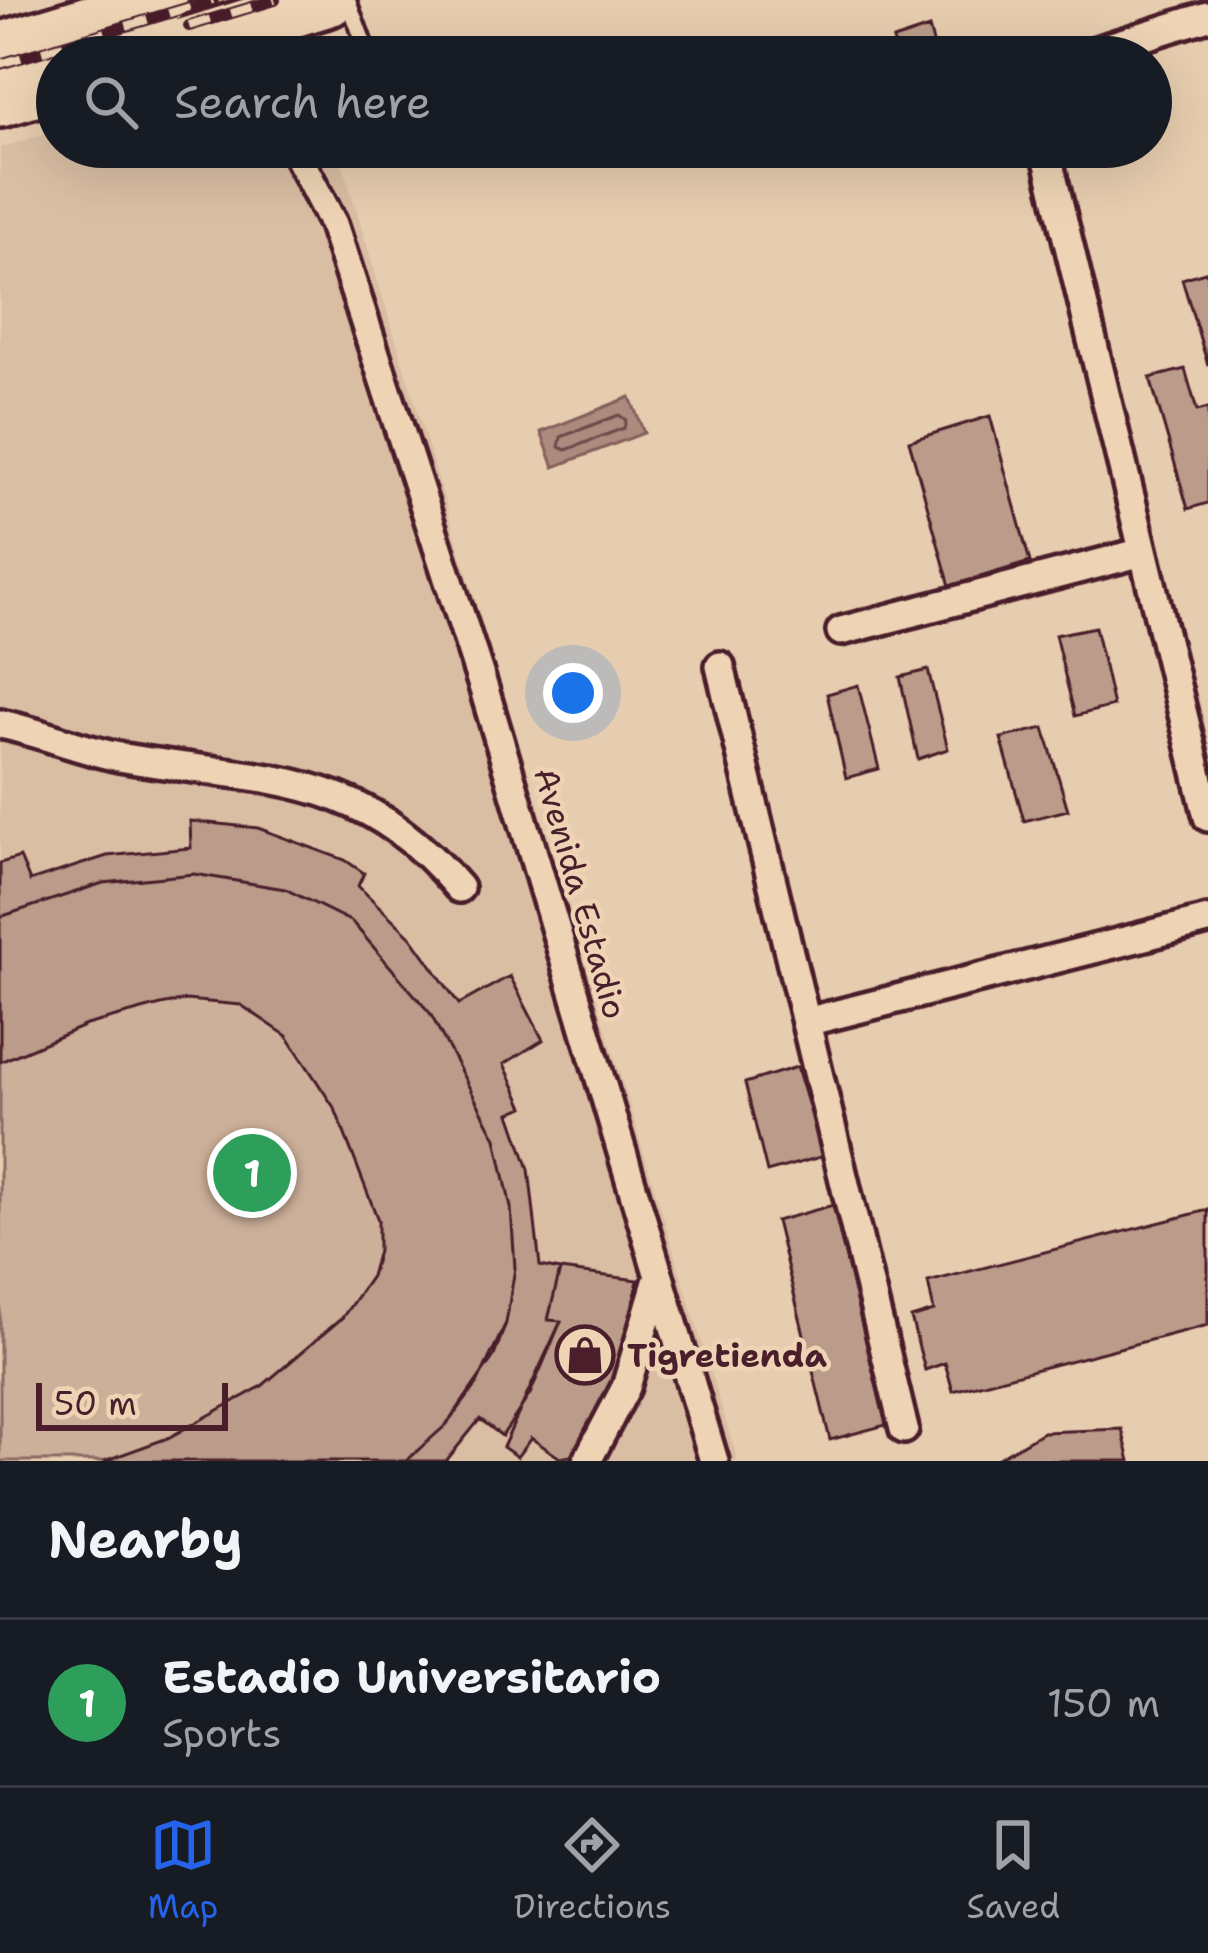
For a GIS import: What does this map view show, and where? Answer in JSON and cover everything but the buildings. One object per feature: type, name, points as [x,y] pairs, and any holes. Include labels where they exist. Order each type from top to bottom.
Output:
[{"type":"highway","points":[[44,36],[161,0]]},
{"type":"highway","points":[[277,36],[328,0]]},
{"type":"highway","points":[[50,36],[57,32]]},
{"type":"highway","points":[[0,50],[36,39]]},
{"type":"highway","points":[[0,66],[36,45]]},
{"type":"highway","points":[[0,101],[36,90]]},
{"type":"street","points":[[1144,36],[1208,16]]},
{"type":"street","name":"Avenida Estadio","points":[[304,168],[333,224],[464,626],[715,1461]]},
{"type":"street","points":[[1051,168],[1208,817]]},
{"type":"street","points":[[841,631],[1144,552]]},
{"type":"street","points":[[720,667],[904,1430]]},
{"type":"street","points":[[0,724],[98,754],[280,777],[333,796],[414,839],[459,888]]},
{"type":"street","points":[[806,1022],[1208,920]]},
{"type":"street","points":[[587,1461],[626,1387],[658,1278]]},
{"type":"lane","points":[[348,0],[361,36]]},
{"type":"shaded area","points":[[36,137],[36,168],[343,168],[738,1461],[0,1461],[0,148]]},
{"type":"shaded area","points":[[317,900],[506,1323],[487,1363],[406,1461],[0,1461],[0,917]]},
{"type":"water","points":[[630,397],[644,433],[554,467],[541,432]]},
{"type":"railway","points":[[93,36],[213,0]]},
{"type":"railway","points":[[189,26],[275,0]]},
{"type":"railway","points":[[0,64],[36,53]]},
{"type":"place","name":"Estadio Universitario","points":[[252,1173]]},
{"type":"place","name":"Tigretienda","points":[[585,1355]]}]
